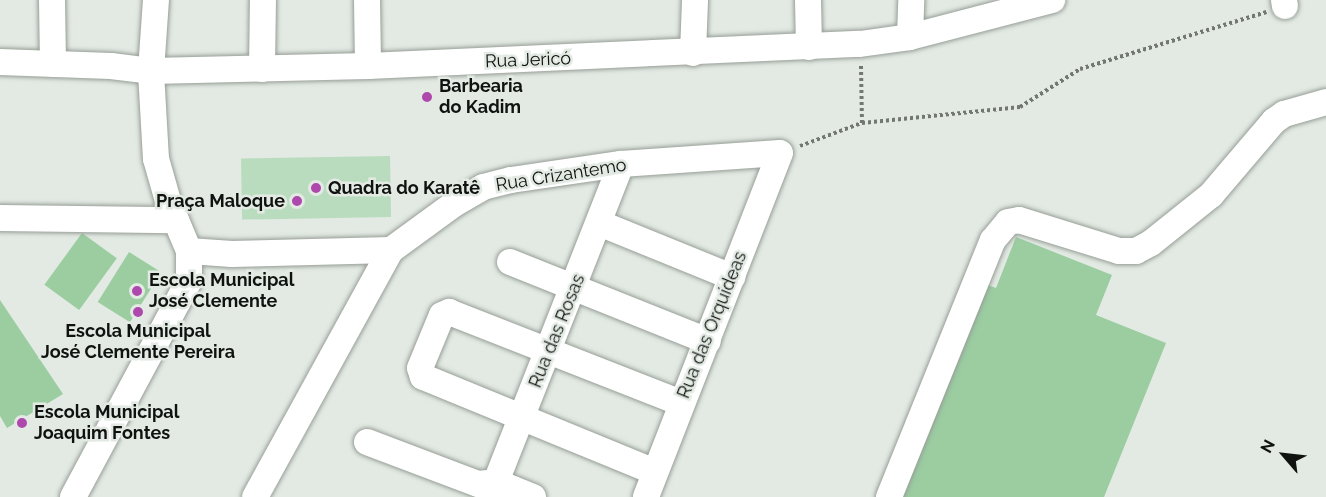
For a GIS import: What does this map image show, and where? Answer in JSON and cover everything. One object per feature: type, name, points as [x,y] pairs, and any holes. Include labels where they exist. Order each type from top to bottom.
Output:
[{"type":"street","points":[[52,0],[53,64]]},
{"type":"street","points":[[74,497],[185,292],[190,273],[189,251],[156,159],[151,71],[156,0]]},
{"type":"street","points":[[262,69],[263,0]]},
{"type":"street","points":[[367,0],[368,66]]},
{"type":"street","points":[[693,52],[695,0]]},
{"type":"street","points":[[808,0],[809,47]]},
{"type":"street","points":[[910,37],[911,0]]},
{"type":"street","name":"Rua Jericó","points":[[0,62],[111,66],[151,71],[262,69],[860,44],[910,37],[1052,0]]},
{"type":"street","points":[[889,497],[993,240],[1008,222],[1019,220],[1119,251],[1136,251],[1151,243],[1217,189],[1275,121],[1284,114],[1326,102]]},
{"type":"street","name":"Rua Crizantemo","points":[[255,497],[391,249],[454,204],[483,187],[511,180],[621,164],[780,153]]},
{"type":"street","name":"Rua das Orquídeas","points":[[646,497],[780,153]]},
{"type":"street","name":"Rua das Rosas","points":[[493,490],[549,353],[621,164]]},
{"type":"street","points":[[0,218],[176,220]]},
{"type":"street","points":[[599,223],[732,277]]},
{"type":"street","points":[[189,251],[232,254],[391,249]]},
{"type":"street","points":[[510,262],[708,341]]},
{"type":"street","points":[[655,472],[420,375],[420,368],[442,315],[449,312],[681,403]]},
{"type":"street","points":[[367,442],[493,490],[533,497]]},
{"type":"path","points":[[780,153],[862,123],[1020,107],[1080,69],[1285,3]]},
{"type":"path","points":[[860,44],[862,123]]},
{"type":"green space","name":"Quadra do Karatê","points":[[390,156],[391,217],[242,220],[241,159]]},
{"type":"building","points":[[82,233],[117,258],[79,310],[44,285]]},
{"type":"building","points":[[1016,237],[1112,275],[1096,315],[1166,343],[1104,497],[903,497],[988,285],[996,288]]},
{"type":"building","points":[[129,252],[161,272],[130,322],[98,302]]},
{"type":"building","points":[[0,300],[63,394],[7,428],[0,416]]},
{"type":"place","name":"Barbearia do Kadim","points":[[427,97]]},
{"type":"place","name":"Quadra do Karatê","points":[[316,188]]},
{"type":"place","name":"Praça Maloque","points":[[297,201]]},
{"type":"place","name":"Escola Municipal José Clemente","points":[[137,291]]},
{"type":"place","name":"Escola Municipal José Clemente Pereira","points":[[138,312]]},
{"type":"place","name":"Escola Municipal Joaquim Fontes","points":[[22,423]]}]
